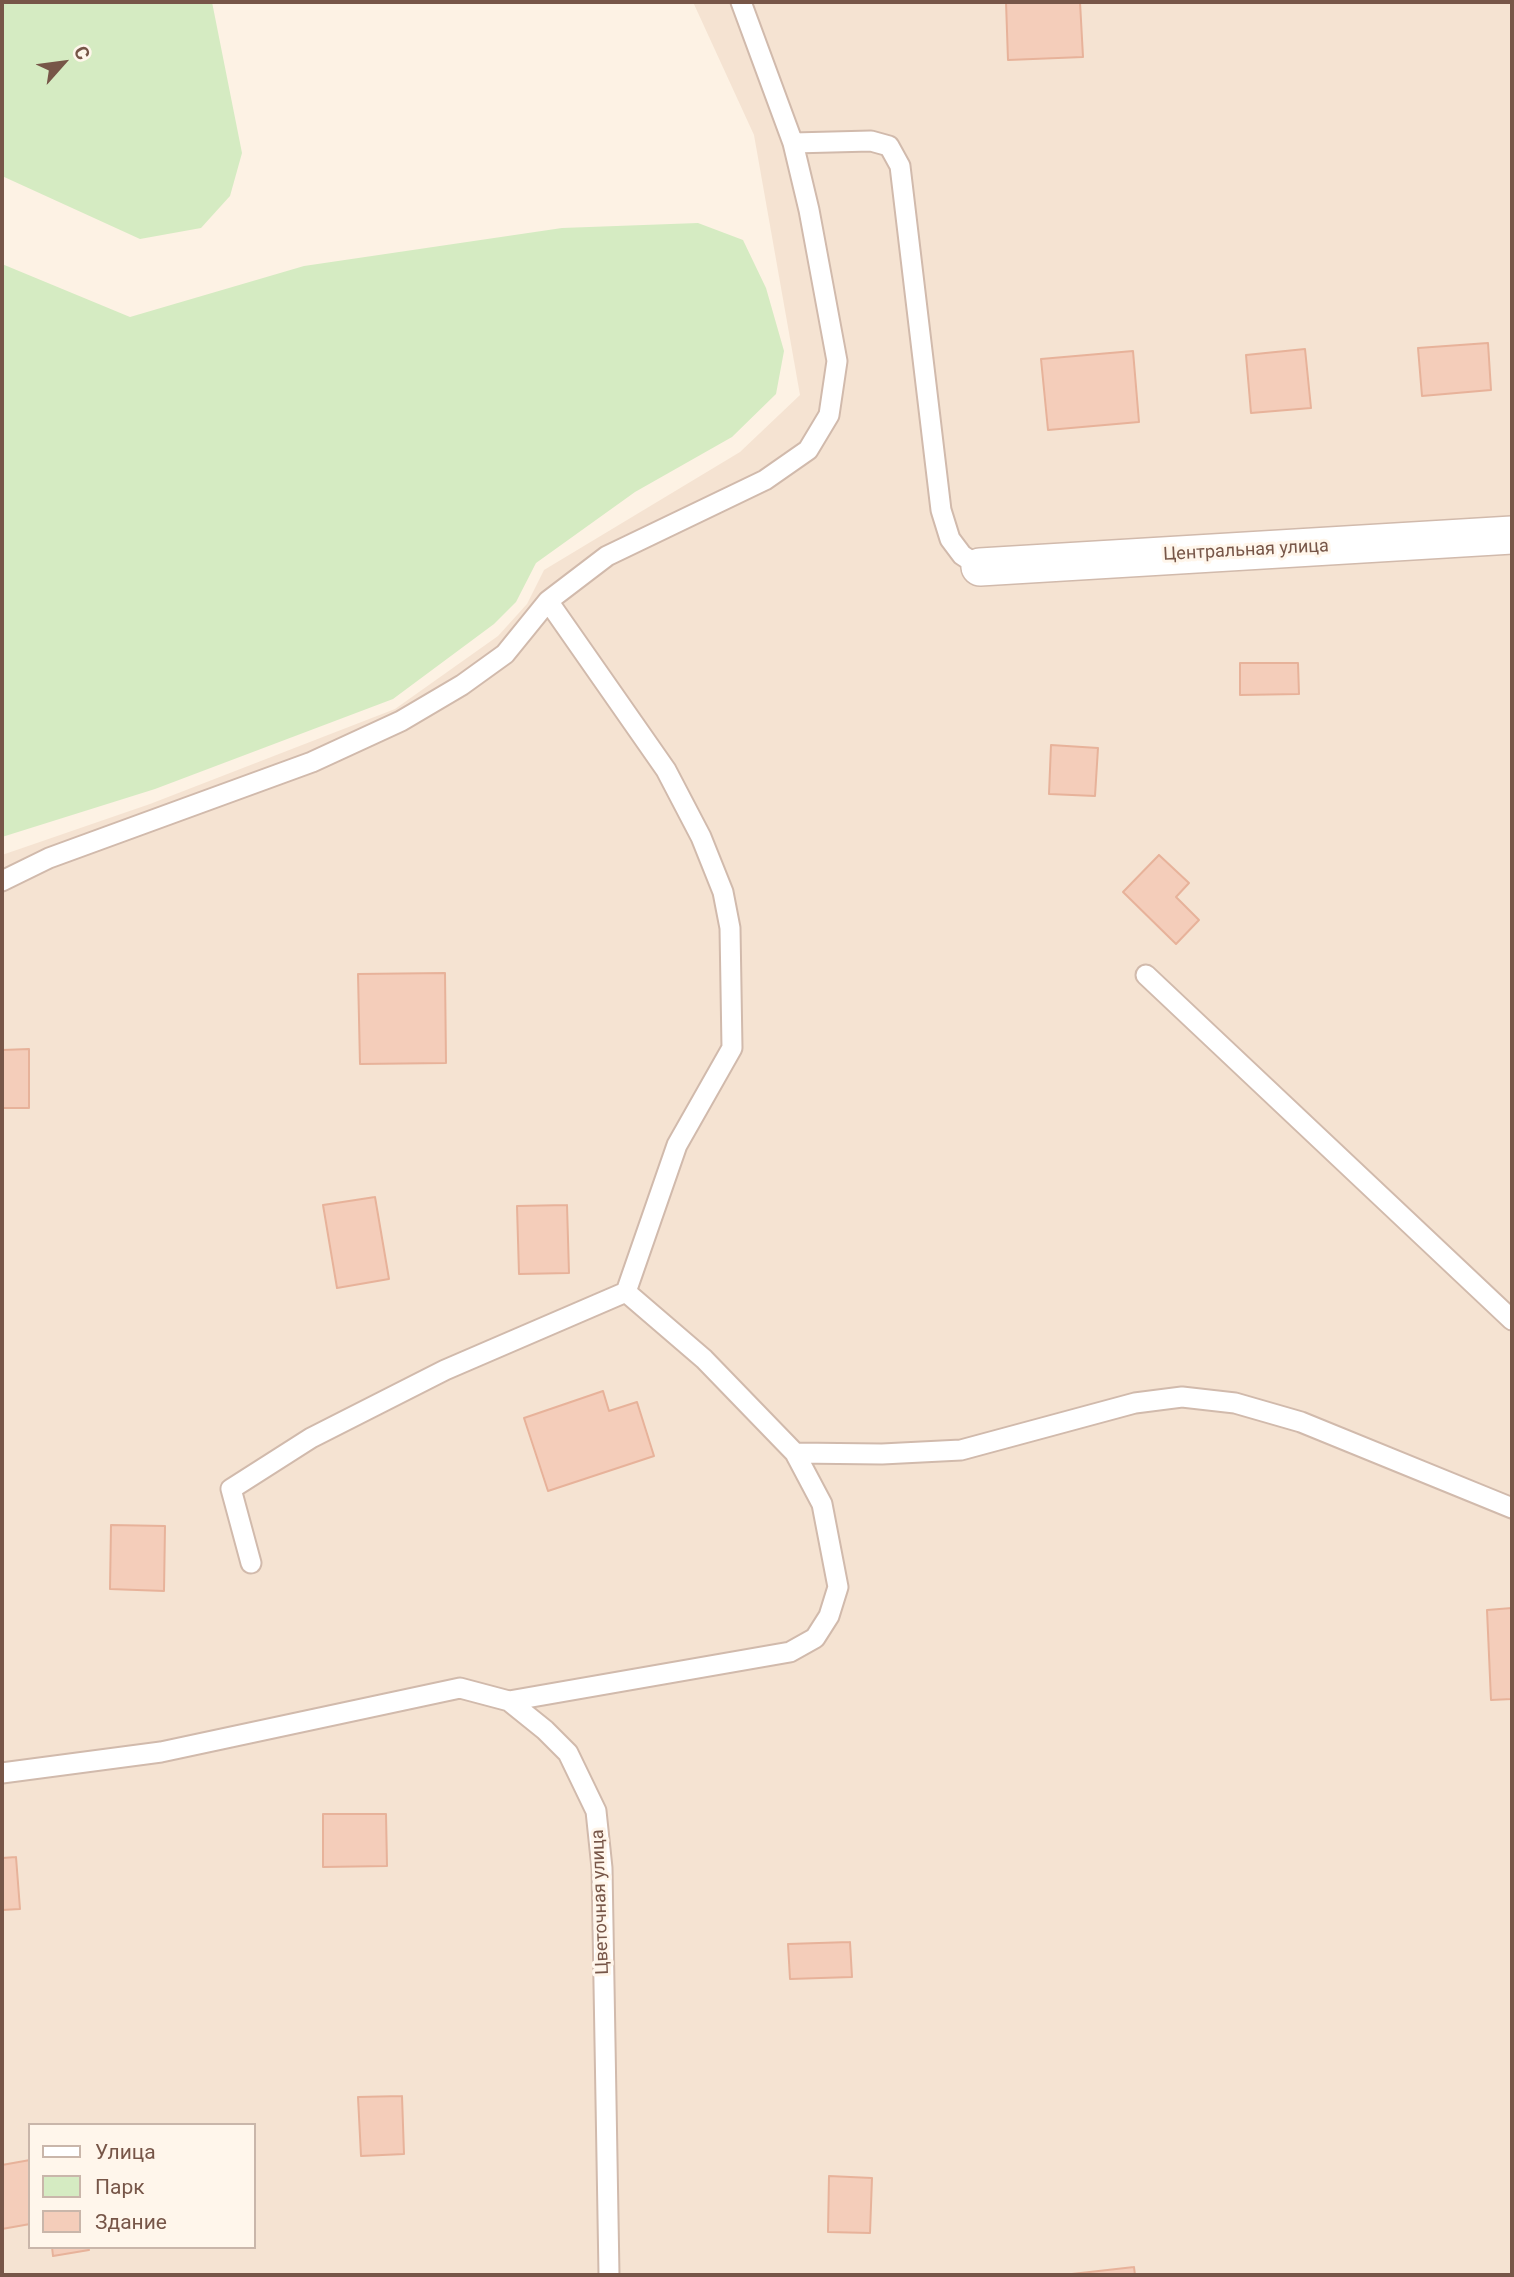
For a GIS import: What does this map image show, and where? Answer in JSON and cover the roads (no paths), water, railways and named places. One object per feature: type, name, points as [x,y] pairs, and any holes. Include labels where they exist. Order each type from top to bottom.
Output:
[{"type":"street","name":"Центральная улица","points":[[980,568],[1512,535]]},
{"type":"lane","points":[[2,881],[49,858],[312,762],[401,721],[462,685],[505,654],[548,601],[607,556],[765,480],[808,450],[829,415],[837,361],[810,210],[793,143],[741,2]]},
{"type":"lane","points":[[793,143],[871,141],[889,146],[900,166],[941,510],[950,539],[962,555],[980,568]]},
{"type":"lane","points":[[251,1563],[231,1489],[311,1438],[445,1370],[626,1292],[677,1145],[732,1048],[730,928],[723,892],[701,837],[666,770],[548,601]]},
{"type":"lane","points":[[1146,975],[1512,1320]]},
{"type":"lane","points":[[509,1702],[790,1652],[815,1637],[828,1616],[838,1587],[822,1504],[795,1453],[704,1359],[626,1292]]},
{"type":"lane","points":[[795,1453],[882,1454],[961,1450],[1135,1403],[1182,1396],[1235,1403],[1301,1422],[1512,1508]]},
{"type":"lane","name":"Цветочная улица","points":[[2,1773],[162,1752],[460,1688],[509,1702],[545,1730],[568,1754],[596,1811],[602,1868],[609,2275]]}]
